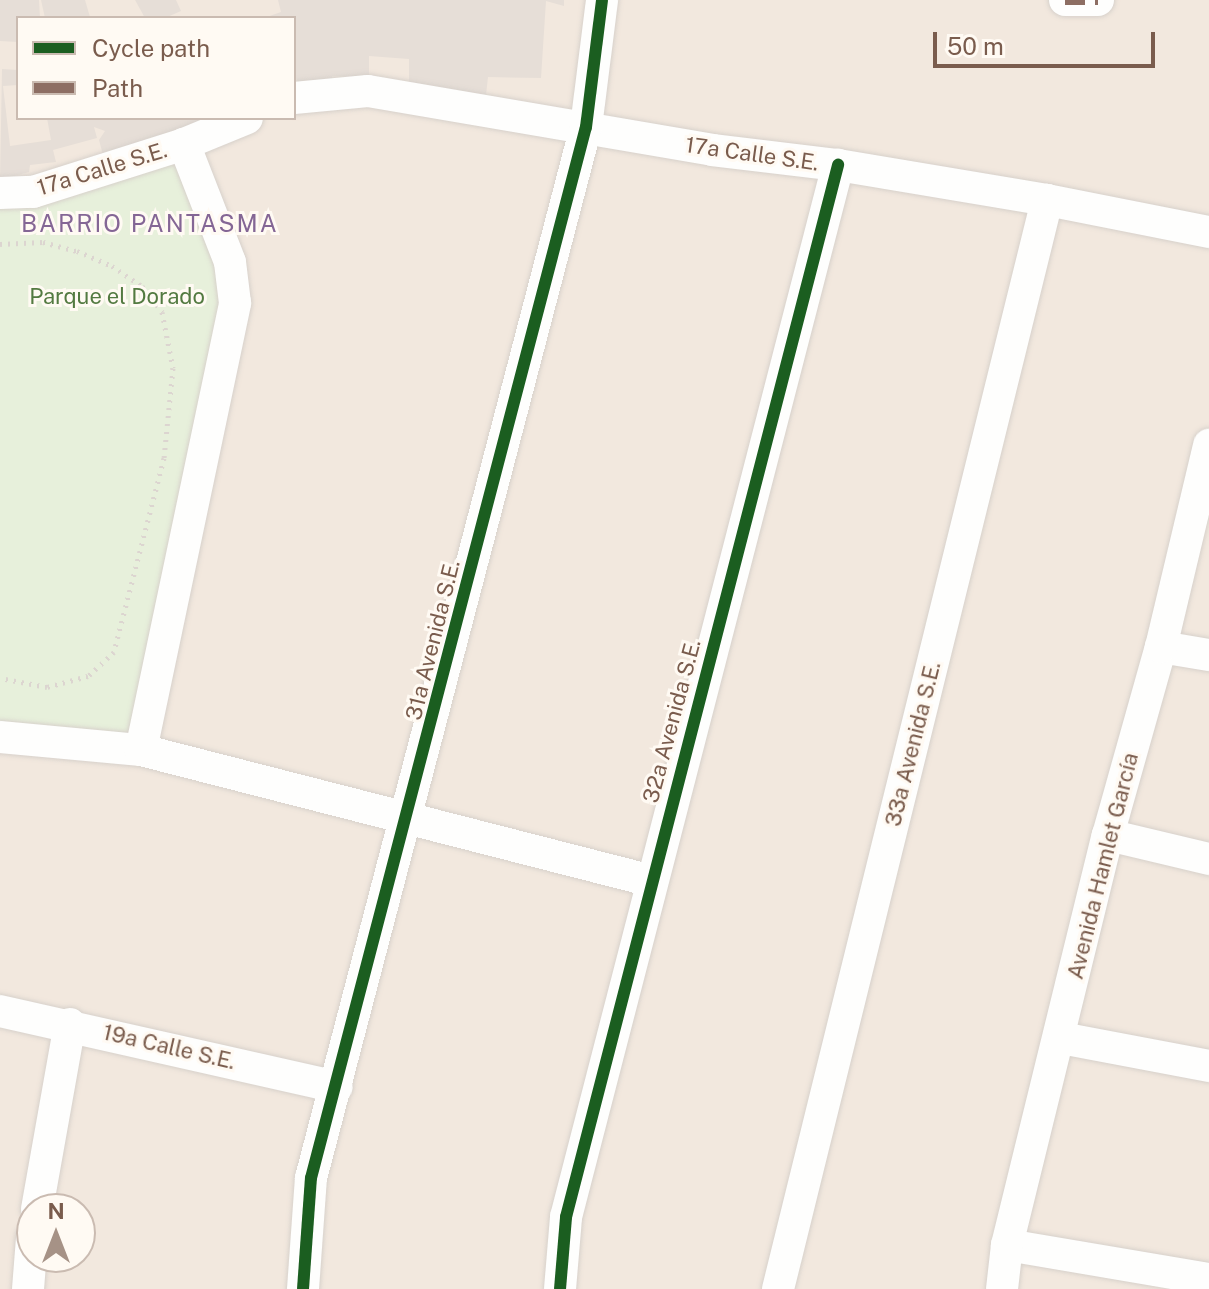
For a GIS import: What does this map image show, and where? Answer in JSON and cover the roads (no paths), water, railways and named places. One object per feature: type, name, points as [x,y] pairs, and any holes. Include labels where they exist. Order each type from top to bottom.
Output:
[{"type":"street","name":"31a Avenida S.E.","points":[[303,1289],[311,1178],[408,819],[586,127],[602,0]]},
{"type":"street","name":"17a Calle S.E.","points":[[296,98],[368,91],[712,150],[838,165],[1047,200],[1209,232]]},
{"type":"street","name":"17a Calle S.E.","points":[[0,193],[33,192],[184,144],[242,120]]},
{"type":"street","points":[[141,750],[235,303],[230,262],[184,144]]},
{"type":"street","name":"32a Avenida S.E.","points":[[560,1289],[566,1217],[838,165]]},
{"type":"street","name":"33a Avenida S.E.","points":[[778,1289],[1047,200]]},
{"type":"street","name":"Avenida Hamlet García","points":[[1002,1289],[1007,1245],[1061,1038],[1108,835],[1161,647],[1208,450]]},
{"type":"street","points":[[1161,647],[1209,655]]},
{"type":"street","points":[[0,737],[141,750],[652,881]]},
{"type":"street","points":[[1108,835],[1209,859]]},
{"type":"street","name":"19a Calle S.E.","points":[[0,1011],[70,1024],[337,1087]]},
{"type":"street","points":[[40,1193],[70,1024]]},
{"type":"street","points":[[1061,1038],[1209,1066]]},
{"type":"street","points":[[1007,1245],[1209,1279]]},
{"type":"district","name":"BARRIO PANTASMA","points":[[150,224]]},
{"type":"park label","name":"Parque el Dorado","points":[[117,297]]}]
